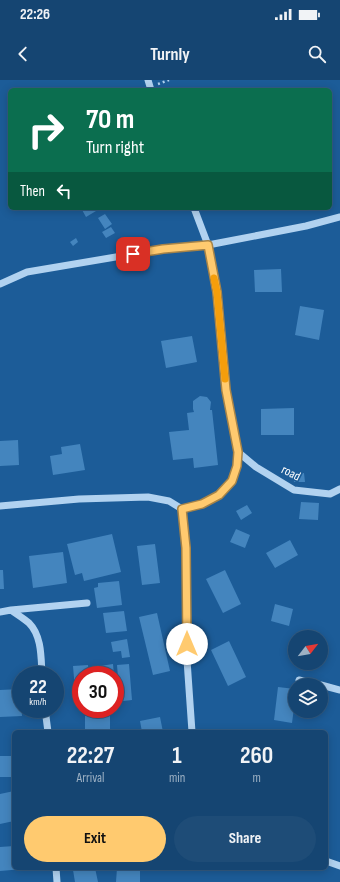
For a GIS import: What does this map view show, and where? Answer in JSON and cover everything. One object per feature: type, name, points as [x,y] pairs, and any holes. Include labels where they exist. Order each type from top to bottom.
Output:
[{"type":"street","points":[[0,506],[79,499],[148,497],[170,501],[182,509],[202,504],[219,495],[232,481],[237,466],[238,452],[226,390],[217,292],[208,245],[195,210]]},
{"type":"street","points":[[0,284],[27,272],[163,249],[208,245],[306,226],[340,217]]},
{"type":"street","name":"road","points":[[238,452],[256,467],[294,490],[330,494],[340,489]]},
{"type":"street","points":[[182,509],[186,548],[187,660],[192,730]]},
{"type":"street","points":[[0,612],[87,603]]},
{"type":"street","points":[[11,610],[28,623],[37,636],[40,648],[41,666]]},
{"type":"street","points":[[328,687],[340,690]]},
{"type":"street","points":[[47,718],[48,730]]},
{"type":"street","points":[[328,862],[340,866]]},
{"type":"street","points":[[56,870],[57,882]]},
{"type":"building","points":[[82,210],[98,210],[86,217]]},
{"type":"building","points":[[105,214],[112,224],[105,229],[98,218]]},
{"type":"building","points":[[111,227],[115,233],[106,238],[102,232]]},
{"type":"building","points":[[76,238],[78,242],[73,246],[70,242]]},
{"type":"building","points":[[281,269],[282,292],[255,292],[254,270]]},
{"type":"building","points":[[300,306],[324,310],[319,340],[295,335]]},
{"type":"building","points":[[192,336],[197,362],[166,368],[161,341]]},
{"type":"building","points":[[200,396],[207,397],[211,402],[210,410],[212,410],[218,465],[194,468],[193,458],[173,460],[169,432],[189,430],[187,413],[194,412],[193,401]]},
{"type":"building","points":[[294,408],[294,435],[261,435],[261,409]]},
{"type":"building","points":[[18,440],[19,465],[0,466],[0,441]]},
{"type":"building","points":[[80,444],[85,470],[53,475],[50,456],[62,454],[61,447]]},
{"type":"building","points":[[304,473],[305,482],[294,482],[293,474]]},
{"type":"building","points":[[301,502],[319,503],[318,520],[299,519]]},
{"type":"building","points":[[247,505],[252,513],[241,520],[236,511]]},
{"type":"building","points":[[236,529],[250,535],[245,548],[230,542]]},
{"type":"building","points":[[112,534],[121,572],[84,581],[82,573],[75,575],[67,544]]},
{"type":"building","points":[[290,540],[298,555],[275,568],[266,553]]},
{"type":"building","points":[[155,544],[160,583],[142,585],[137,546]]},
{"type":"building","points":[[63,552],[67,583],[33,588],[29,556]]},
{"type":"building","points":[[0,570],[3,570],[4,589],[0,589]]},
{"type":"building","points":[[225,570],[241,604],[223,613],[206,579]]},
{"type":"building","points":[[119,581],[122,605],[97,608],[94,588],[98,587],[98,583]]},
{"type":"building","points":[[275,604],[293,609],[289,626],[271,621]]},
{"type":"building","points":[[124,611],[127,631],[106,633],[103,613]]},
{"type":"building","points":[[157,613],[170,671],[153,675],[139,617]]},
{"type":"building","points":[[127,639],[130,657],[122,658],[121,651],[113,652],[111,642]]},
{"type":"building","points":[[229,641],[246,677],[228,686],[211,650]]},
{"type":"building","points":[[113,664],[113,666],[100,666]]},
{"type":"building","points":[[129,664],[132,700],[124,701],[124,666],[117,665]]},
{"type":"building","points":[[278,687],[288,688],[288,718],[293,718],[292,723],[274,720]]},
{"type":"building","points":[[12,689],[12,716],[0,717],[0,690]]},
{"type":"building","points":[[160,717],[163,730],[142,730],[140,721]]},
{"type":"building","points":[[85,718],[110,718],[110,730],[85,730]]},
{"type":"building","points":[[0,756],[12,756],[12,777],[0,777]]},
{"type":"building","points":[[12,791],[12,821],[0,824],[0,794]]},
{"type":"building","points":[[12,846],[12,870],[0,871],[0,847]]},
{"type":"building","points":[[73,870],[95,870],[98,882],[75,882]]},
{"type":"building","points":[[117,870],[140,870],[140,882],[116,882]]},
{"type":"slow traffic","points":[[214,278],[217,292],[225,379]]},
{"type":"route","points":[[133,254],[163,249],[208,245],[217,292],[226,390],[238,452],[237,466],[232,481],[219,495],[202,504],[182,509],[186,548],[188,599],[187,644]]}]
